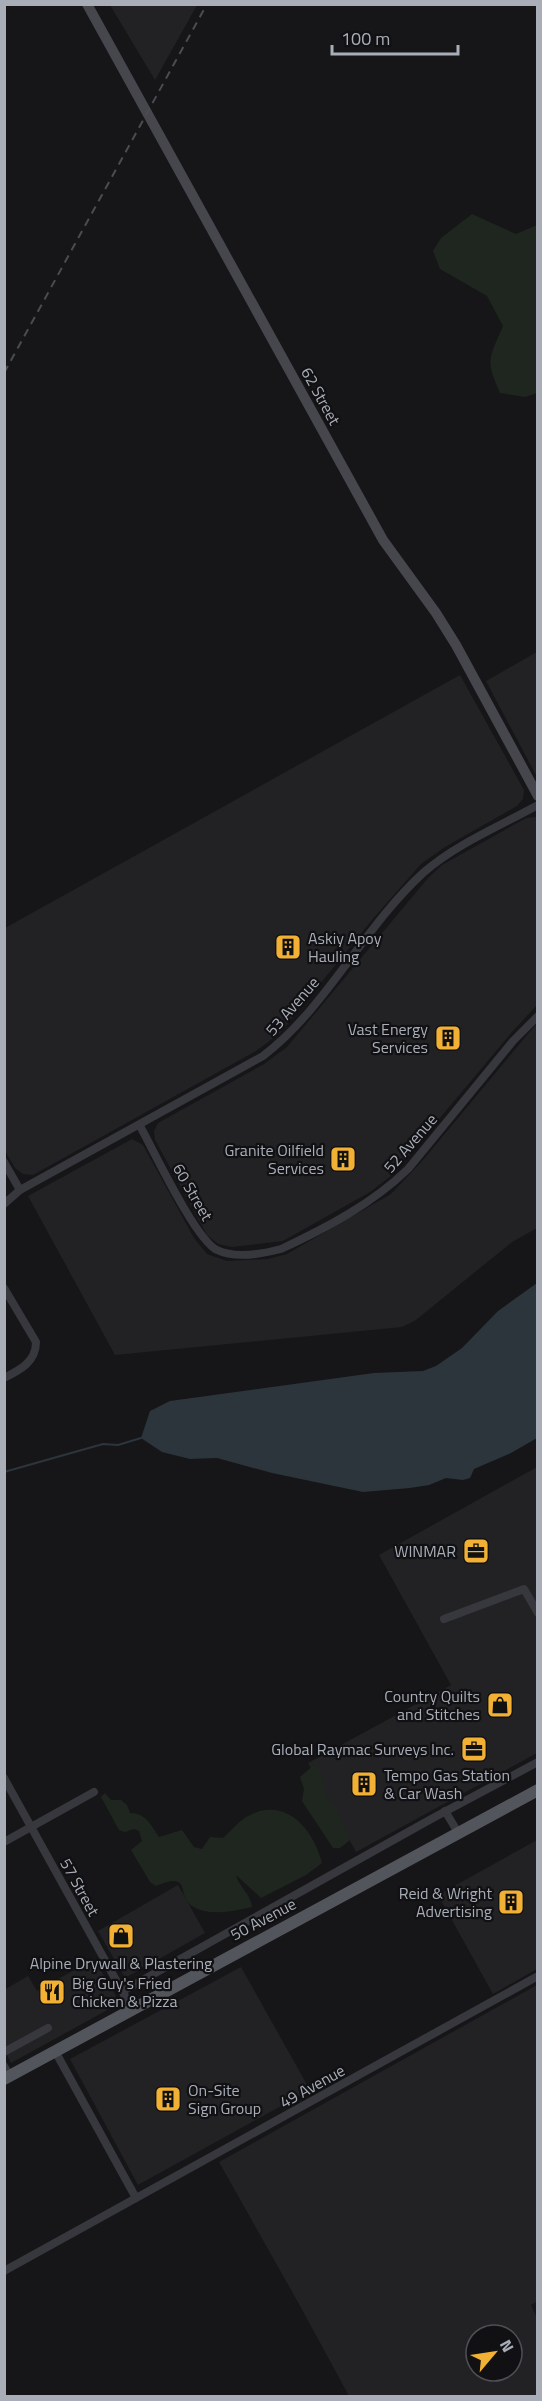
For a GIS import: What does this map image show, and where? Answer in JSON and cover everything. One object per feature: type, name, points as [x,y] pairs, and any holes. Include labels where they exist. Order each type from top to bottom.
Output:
[{"type":"main road","name":"62 Street","points":[[87,4],[383,540],[436,613],[456,645],[537,796]]},
{"type":"main road","name":"50 Avenue","points":[[6,2074],[55,2051],[537,1790]]},
{"type":"street","name":"53 Avenue","points":[[4,1204],[20,1191],[254,1061],[281,1042],[423,873],[444,857],[537,804]]},
{"type":"street","name":"52 Avenue","points":[[237,1254],[281,1250],[374,1198],[408,1169],[513,1041],[537,1016]]},
{"type":"street","name":"60 Street","points":[[140,1126],[207,1243],[218,1251],[237,1254]]},
{"type":"street","points":[[4,1162],[20,1191]]},
{"type":"street","points":[[4,1288],[36,1342],[36,1352],[31,1360],[4,1378]]},
{"type":"street","points":[[444,1619],[524,1589],[537,1613]]},
{"type":"street","points":[[123,1991],[537,1762]]},
{"type":"street","name":"57 Street","points":[[4,1778],[132,2008]]},
{"type":"street","points":[[4,1842],[94,1792]]},
{"type":"street","points":[[445,1811],[459,1834]]},
{"type":"street","name":"49 Avenue","points":[[4,2271],[537,1976]]},
{"type":"street","points":[[4,2052],[48,2028]]},
{"type":"street","points":[[55,2051],[136,2198]]},
{"type":"shaded area","points":[[110,5],[197,5],[155,80]]},
{"type":"shaded area","points":[[472,214],[516,234],[537,225],[537,393],[525,397],[500,393],[495,382],[491,359],[503,326],[487,296],[440,269],[433,251],[441,238]]},
{"type":"shaded area","points":[[537,652],[537,777],[486,681]]},
{"type":"shaded area","points":[[460,675],[524,790],[523,799],[517,806],[445,847],[421,864],[280,1033],[256,1051],[33,1175],[23,1174],[15,1168],[4,1149],[5,928]]},
{"type":"shaded area","points":[[536,817],[537,1005],[392,1175],[370,1192],[283,1241],[232,1247],[218,1244],[207,1235],[155,1140],[154,1131],[158,1123],[264,1064],[287,1047],[428,878],[442,865],[526,818]]},
{"type":"shaded area","points":[[537,1023],[537,1228],[512,1242],[416,1320],[402,1327],[115,1355],[28,1196],[132,1139],[143,1145],[194,1238],[207,1254],[227,1261],[268,1259],[287,1254],[391,1194],[423,1160]]},
{"type":"shaded area","points":[[537,1283],[537,1438],[511,1453],[474,1469],[470,1478],[463,1480],[446,1478],[429,1485],[363,1492],[272,1473],[217,1458],[190,1459],[162,1452],[141,1438],[150,1411],[170,1401],[374,1373],[423,1371],[436,1366],[462,1348],[498,1311]]},
{"type":"shaded area","points":[[537,1467],[537,1753],[356,1852],[308,1763],[451,1685],[379,1555]]},
{"type":"shaded area","points":[[314,1765],[321,1772],[326,1795],[337,1810],[350,1840],[340,1848],[333,1848],[302,1801],[304,1789],[300,1777]]},
{"type":"shaded area","points":[[105,1793],[111,1800],[121,1800],[127,1805],[130,1813],[144,1817],[159,1837],[182,1830],[194,1847],[202,1849],[210,1837],[223,1838],[248,1816],[261,1811],[274,1810],[285,1813],[304,1827],[318,1850],[322,1863],[306,1875],[261,1898],[236,1875],[252,1907],[222,1912],[199,1909],[187,1902],[179,1883],[175,1881],[156,1886],[150,1882],[131,1850],[142,1841],[139,1831],[119,1830],[101,1797]]},
{"type":"shaded area","points":[[537,1840],[537,1969],[493,1994],[438,1895]]},
{"type":"shaded area","points":[[178,1885],[205,1933],[125,1978],[98,1931]]},
{"type":"shaded area","points":[[94,1959],[120,2003],[11,2063],[5,2051],[4,1990],[28,1976],[37,1991]]},
{"type":"shaded area","points":[[241,1967],[310,2090],[138,2185],[70,2059]]},
{"type":"shaded area","points":[[537,1985],[538,2301],[531,2305],[537,2318],[537,2396],[349,2396],[219,2162]]},
{"type":"waterway","points":[[4,1472],[103,1444],[118,1445],[141,1438]]},
{"type":"railway","points":[[4,373],[207,4]]},
{"type":"place","name":"Askiy Apoy Hauling","points":[[288,947]]},
{"type":"place","name":"Vast Energy Services","points":[[448,1038]]},
{"type":"place","name":"Granite Oilfield Services","points":[[343,1159]]},
{"type":"place","name":"WINMAR","points":[[476,1551]]},
{"type":"place","name":"Country Quilts and Stitches","points":[[500,1705]]},
{"type":"place","name":"Global Raymac Surveys Inc.","points":[[474,1749]]},
{"type":"place","name":"Tempo Gas Station & Car Wash","points":[[364,1784]]},
{"type":"place","name":"Reid & Wright Advertising","points":[[511,1902]]},
{"type":"place","name":"Alpine Drywall & Plastering","points":[[121,1936]]},
{"type":"place","name":"Big Guy's Fried Chicken & Pizza","points":[[52,1992]]},
{"type":"place","name":"On-Site Sign Group","points":[[168,2099]]}]
